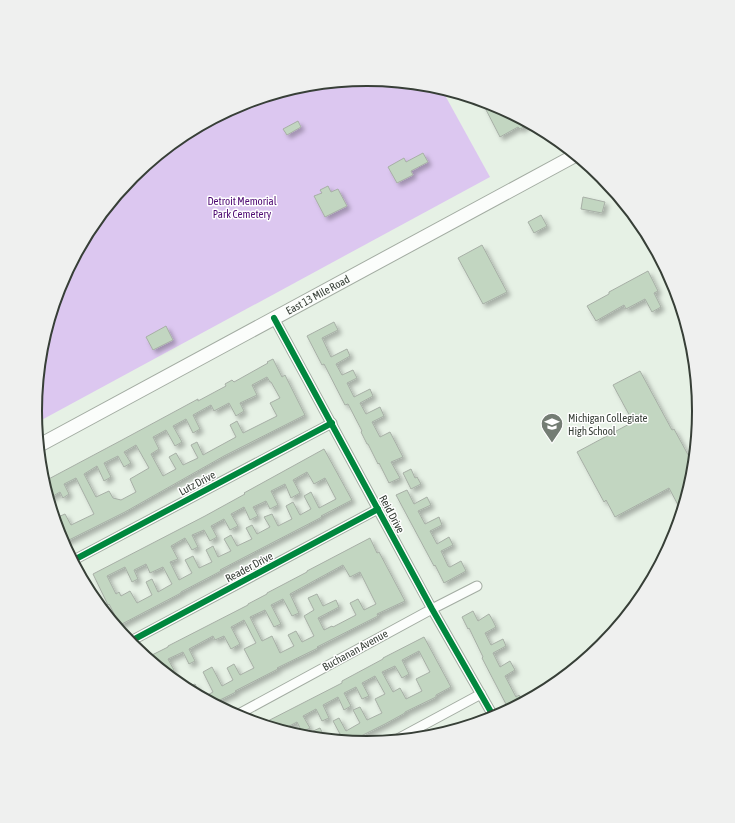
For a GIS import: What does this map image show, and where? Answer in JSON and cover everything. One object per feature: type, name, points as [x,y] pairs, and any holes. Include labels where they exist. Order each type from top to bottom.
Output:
[{"type":"main road","name":"East 13 Mile Road","points":[[44,443],[571,158]]},
{"type":"street","name":"Reid Drive","points":[[274,318],[432,609],[491,712]]},
{"type":"street","name":"Lutz Drive","points":[[78,558],[332,423]]},
{"type":"street","name":"Reader Drive","points":[[134,639],[378,509]]},
{"type":"street","name":"Buchanan Avenue","points":[[243,712],[477,586]]},
{"type":"street","points":[[406,734],[481,694]]},
{"type":"green space","name":"Detroit Memorial Park Cemetery","points":[[368,86],[431,92],[445,95],[490,177],[42,420],[45,369],[53,327],[67,287],[86,249],[109,213],[137,181],[169,153],[205,130],[263,103],[304,92]]},
{"type":"building","points":[[485,108],[524,127],[520,129],[518,127],[500,137]]},
{"type":"building","points":[[298,121],[301,127],[287,135],[283,129]]},
{"type":"building","points":[[423,153],[428,162],[411,171],[413,175],[397,183],[388,167],[404,158],[406,162]]},
{"type":"building","points":[[328,186],[331,192],[338,189],[347,206],[325,217],[314,196],[322,193],[320,190]]},
{"type":"building","points":[[583,197],[605,202],[602,213],[581,209]]},
{"type":"building","points":[[541,215],[547,226],[534,233],[528,222]]},
{"type":"building","points":[[482,245],[507,292],[483,304],[458,258]]},
{"type":"building","points":[[648,271],[658,291],[654,293],[661,307],[652,312],[645,299],[626,309],[624,305],[596,321],[587,306]]},
{"type":"building","points":[[334,322],[338,330],[322,338],[331,357],[347,349],[350,356],[336,364],[342,375],[353,370],[357,378],[347,383],[354,397],[370,389],[373,396],[360,403],[366,414],[380,407],[384,416],[372,422],[380,437],[390,432],[403,457],[391,462],[400,478],[389,483],[367,444],[348,404],[345,405],[324,364],[322,365],[307,336]]},
{"type":"building","points":[[166,326],[173,340],[153,350],[146,337]]},
{"type":"building","points":[[273,359],[282,377],[285,375],[305,415],[224,456],[125,512],[69,540],[59,516],[65,514],[71,525],[94,514],[76,478],[64,484],[69,494],[63,498],[60,492],[53,496],[49,479],[198,399],[198,401],[226,386],[225,384],[232,380],[234,382],[268,363],[267,362]],"holes":[[[267,377],[280,398],[270,403],[277,416],[243,433],[237,421],[230,425],[236,437],[203,455],[197,442],[191,445],[198,458],[183,465],[176,453],[169,457],[176,469],[163,476],[151,454],[159,449],[153,437],[166,430],[175,446],[182,442],[173,426],[186,419],[193,433],[200,429],[193,415],[211,405],[214,411],[229,403],[236,416],[244,411],[240,403],[257,395],[252,385]],[[136,445],[149,468],[130,479],[136,492],[121,500],[113,498],[109,491],[96,497],[84,474],[97,466],[104,481],[111,477],[104,463],[118,456],[124,467],[131,463],[124,452]]]},
{"type":"building","points":[[640,371],[672,430],[674,429],[690,457],[687,475],[680,504],[678,505],[669,488],[615,517],[606,500],[604,502],[577,452],[633,422],[613,385]]},
{"type":"building","points":[[324,449],[352,500],[121,624],[109,604],[108,605],[93,574],[245,494],[244,493]],"holes":[[[307,472],[314,484],[325,478],[336,499],[319,508],[311,492],[304,496],[311,509],[300,515],[293,502],[286,506],[292,519],[278,526],[272,514],[264,517],[270,527],[257,534],[252,525],[246,528],[252,539],[237,546],[231,535],[224,539],[231,551],[218,557],[213,546],[206,550],[212,562],[199,568],[193,556],[185,560],[192,573],[179,580],[170,562],[178,559],[171,546],[185,538],[192,550],[198,547],[192,535],[204,530],[210,541],[217,537],[211,526],[224,519],[230,530],[238,526],[231,514],[244,507],[250,520],[258,516],[253,507],[266,501],[270,509],[278,505],[271,491],[285,484],[291,498],[300,493],[293,480]],[[146,564],[150,573],[163,567],[172,584],[158,592],[152,579],[146,582],[152,595],[137,603],[130,591],[121,596],[119,592],[116,594],[107,576],[125,567],[132,582],[138,579],[134,570]]]},
{"type":"building","points":[[411,469],[415,478],[417,477],[421,484],[411,489],[403,473]]},
{"type":"building","points":[[407,490],[414,504],[427,497],[431,505],[418,511],[425,524],[439,517],[442,525],[430,531],[437,544],[449,537],[453,545],[441,551],[448,566],[450,567],[461,561],[466,571],[444,583],[396,495]]},
{"type":"building","points":[[370,538],[405,601],[377,614],[378,616],[277,668],[278,669],[235,691],[236,692],[219,700],[208,695],[213,692],[203,672],[212,667],[222,686],[233,680],[227,668],[234,664],[240,675],[254,668],[244,649],[256,643],[244,620],[231,627],[240,644],[231,649],[224,636],[215,640],[213,636],[189,649],[195,661],[189,664],[183,652],[168,659],[174,670],[171,671],[152,655],[248,605],[307,571]],"holes":[[[343,565],[350,577],[360,572],[376,604],[364,610],[358,599],[350,603],[356,615],[324,630],[318,618],[339,607],[336,600],[323,606],[317,594],[308,598],[314,610],[304,616],[314,636],[302,642],[296,631],[288,635],[294,646],[280,653],[272,636],[262,641],[250,617],[265,610],[274,627],[281,624],[271,605],[283,599],[292,616],[299,613],[290,594]]]},
{"type":"building","points":[[473,611],[478,621],[489,614],[496,627],[485,633],[491,645],[503,639],[506,646],[493,653],[500,667],[510,661],[515,670],[505,676],[516,697],[519,695],[520,698],[507,705],[482,658],[483,657],[469,628],[468,629],[462,617]]},
{"type":"building","points":[[424,637],[451,687],[436,695],[436,697],[360,737],[338,735],[340,734],[333,721],[339,718],[346,731],[360,723],[353,710],[360,707],[367,720],[382,713],[375,699],[385,694],[375,676],[362,683],[369,696],[362,699],[356,687],[344,693],[351,706],[344,710],[338,697],[323,705],[329,718],[322,721],[316,709],[303,716],[310,728],[304,731],[301,730],[297,722],[287,727],[267,721],[342,683],[342,681]],"holes":[[[419,651],[430,672],[416,679],[422,691],[406,699],[400,688],[393,692],[382,672],[395,666],[402,678],[409,674],[402,660]]]},
{"type":"building","points":[[320,728],[323,734],[314,732],[313,731]]},
{"type":"cycle path","points":[[274,318],[432,609],[491,712]]},
{"type":"cycle path","points":[[78,558],[332,423]]},
{"type":"cycle path","points":[[134,639],[378,509]]},
{"type":"place","name":"Michigan Collegiate High School","points":[[552,444]]}]
